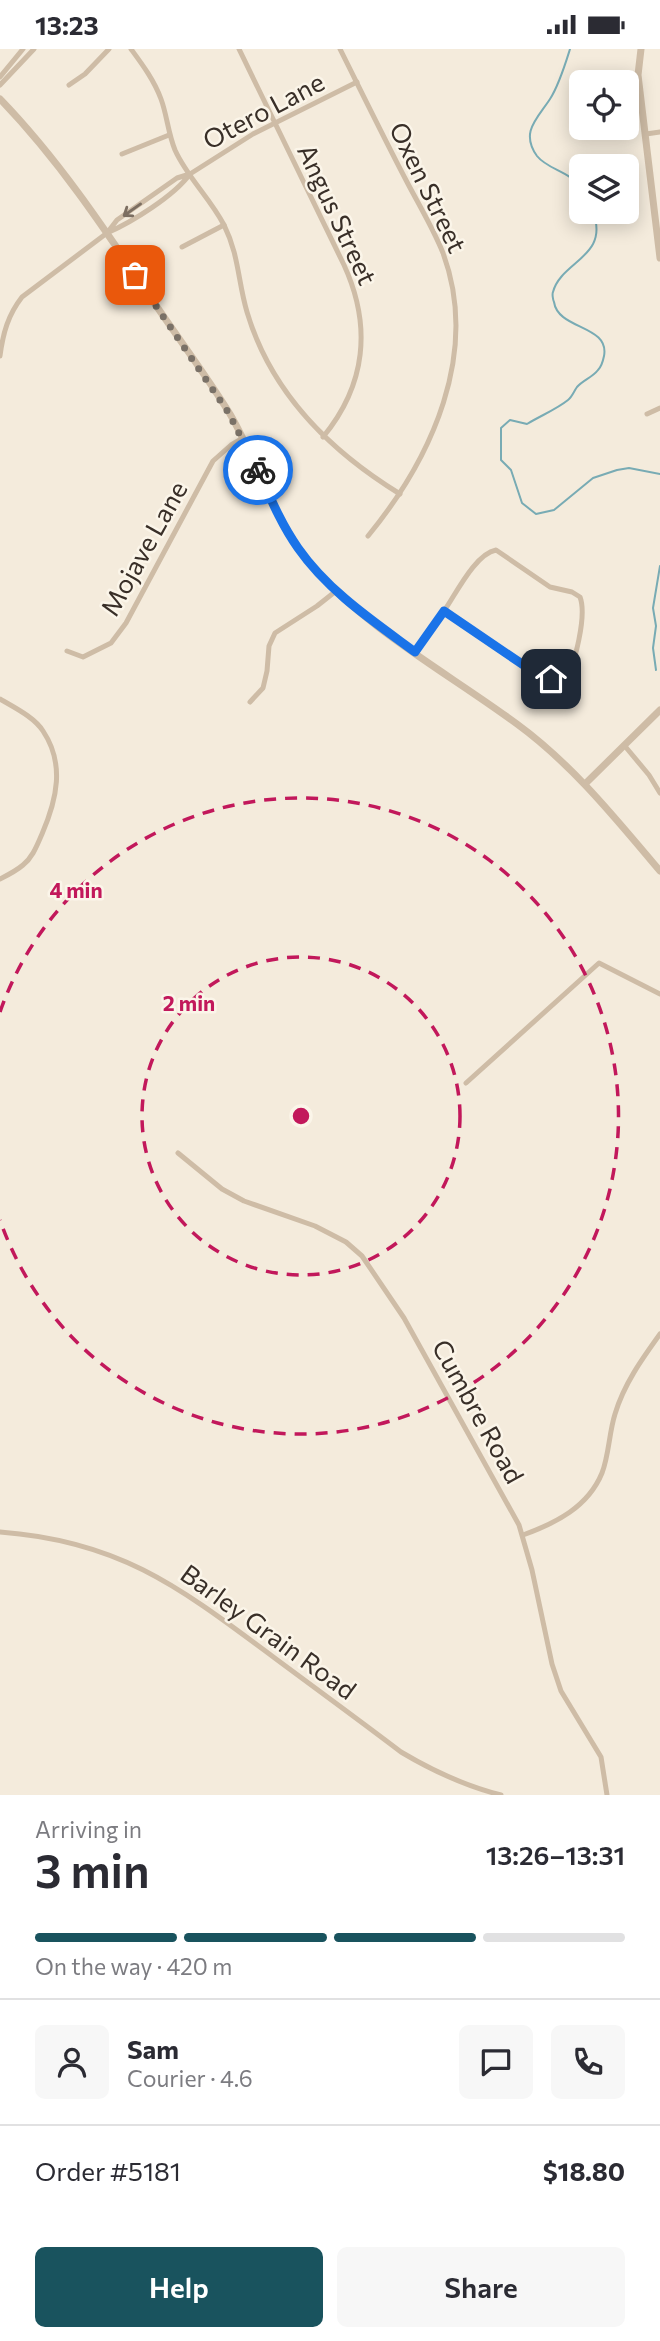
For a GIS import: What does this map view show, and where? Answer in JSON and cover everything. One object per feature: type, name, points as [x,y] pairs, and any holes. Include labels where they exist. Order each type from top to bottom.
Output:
[{"type":"street","points":[[0,77],[23,49]]},
{"type":"street","points":[[0,85],[34,49]]},
{"type":"street","points":[[69,85],[85,74],[109,49]]},
{"type":"street","points":[[131,49],[146,69],[161,99],[169,135],[180,162],[224,225],[234,251],[256,341],[269,366],[298,409],[323,437],[358,467],[400,494]]},
{"type":"street","name":"Angus Street","points":[[239,49],[344,265],[354,287],[359,308],[362,329],[358,367],[340,414],[323,437]]},
{"type":"street","name":"Oxen Street","points":[[341,49],[433,230],[443,254],[455,300],[455,363],[447,392],[428,442],[400,494],[368,536]]},
{"type":"street","points":[[641,49],[638,75],[660,258]]},
{"type":"street","name":"Otero Lane","points":[[0,356],[3,332],[22,297],[107,233],[127,213],[177,178],[190,174],[233,145],[357,82]]},
{"type":"street","points":[[0,99],[44,147],[107,233],[228,412],[297,547],[336,591],[415,652],[527,731],[585,784],[660,871]]},
{"type":"street","points":[[646,134],[660,132]]},
{"type":"street","points":[[122,154],[169,135]]},
{"type":"street","points":[[182,247],[224,225]]},
{"type":"street","points":[[647,414],[660,408]]},
{"type":"street","name":"Mojave Lane","points":[[67,651],[83,657],[111,643],[126,623],[213,461],[243,438]]},
{"type":"street","points":[[415,652],[476,564],[486,554],[496,550],[550,587],[572,592],[580,597],[582,612],[570,672],[565,680],[556,681],[537,673],[444,611]]},
{"type":"street","points":[[250,702],[263,688],[269,646],[275,633],[336,591]]},
{"type":"street","points":[[0,699],[41,728],[53,749],[58,773],[57,792],[33,855],[23,865],[0,879]]},
{"type":"street","points":[[585,784],[660,710]]},
{"type":"street","points":[[624,745],[660,793]]},
{"type":"street","points":[[466,1083],[599,963],[660,994]]},
{"type":"street","name":"Cumbre Road","points":[[178,1153],[222,1189],[244,1201],[326,1231],[346,1242],[362,1256],[404,1318],[498,1483],[523,1535],[552,1664],[561,1691],[601,1757],[607,1795]]},
{"type":"street","points":[[523,1535],[561,1519],[590,1495],[602,1473],[614,1416],[624,1391],[641,1360],[660,1334]]},
{"type":"street","name":"Barley Grain Road","points":[[0,1532],[32,1534],[79,1544],[126,1560],[159,1577],[207,1608],[401,1752],[450,1778],[501,1795]]},
{"type":"waterway","points":[[569,177],[537,156],[532,147],[530,133],[556,88],[570,49]]},
{"type":"waterway","points":[[595,224],[595,239],[590,249],[565,273],[553,296],[558,311],[564,318],[599,338],[604,346],[602,363],[596,372],[559,406],[527,424],[510,420],[501,428],[501,460],[511,470],[522,503],[536,514],[554,510],[593,478],[617,470],[629,468],[660,474]]},
{"type":"waterway","points":[[656,670],[653,648],[656,626],[653,608],[660,566]]},
{"type":"way so far","points":[[135,275],[228,412],[258,470]]},
{"type":"route","points":[[258,470],[286,529],[311,565],[336,591],[415,652],[444,611],[525,666],[551,679]]}]
